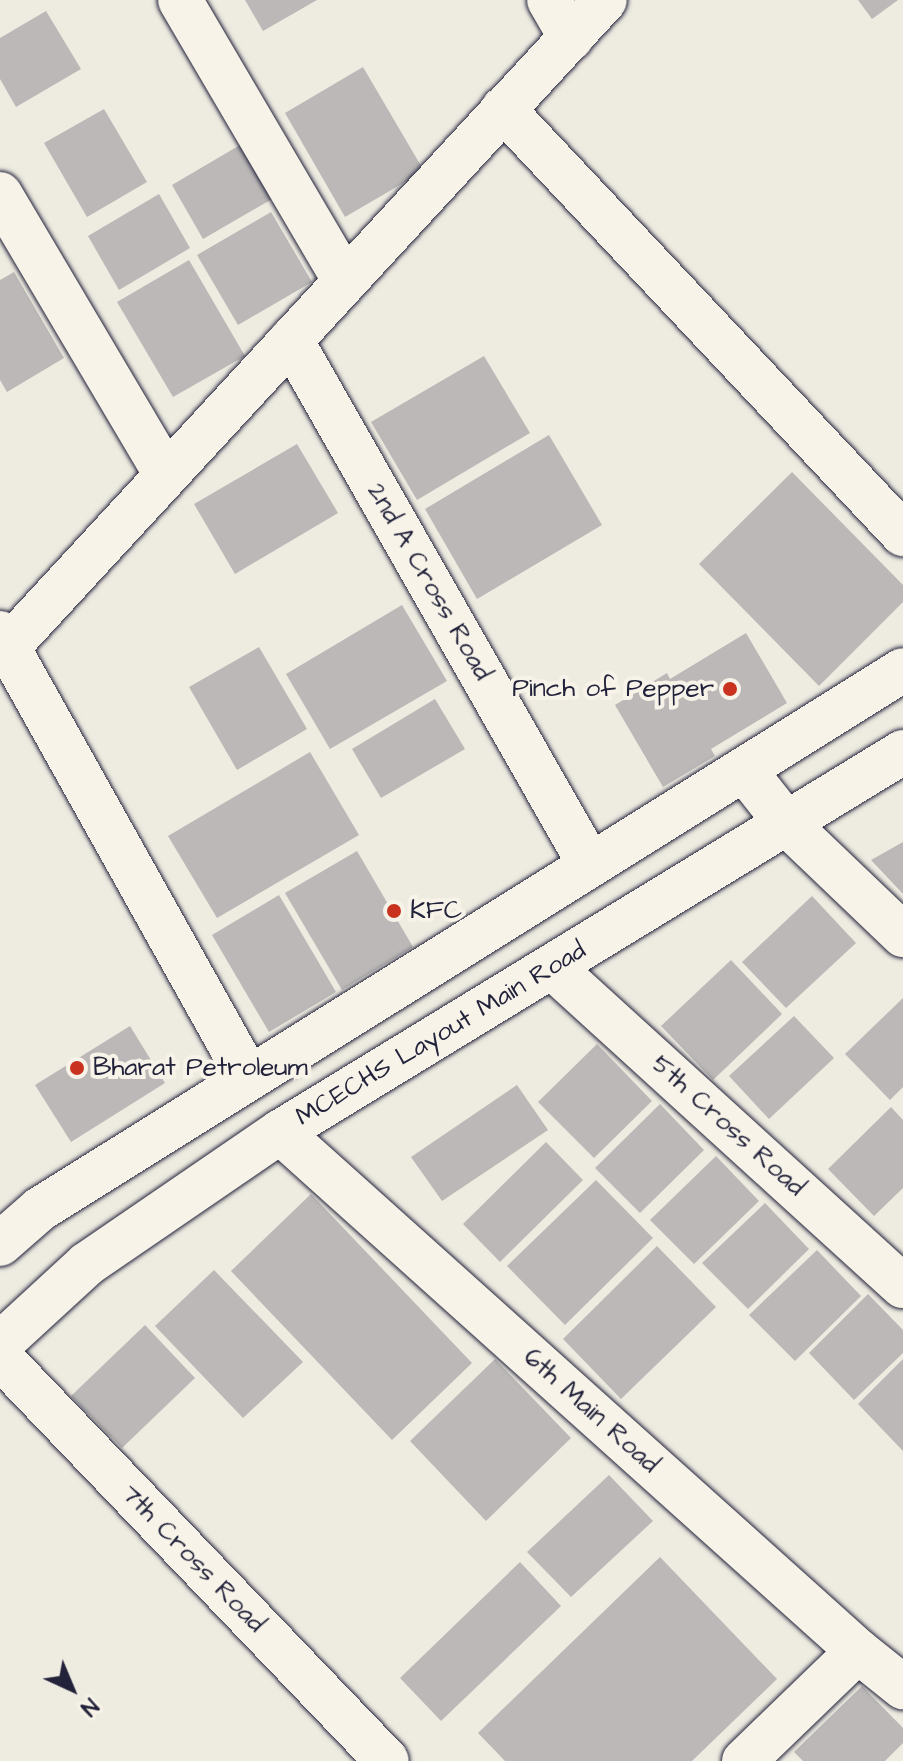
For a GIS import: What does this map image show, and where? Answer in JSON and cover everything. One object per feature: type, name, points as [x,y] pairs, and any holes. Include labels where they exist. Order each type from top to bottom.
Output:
[{"type":"street","points":[[180,0],[345,281]]},
{"type":"street","points":[[549,0],[571,38]]},
{"type":"street","points":[[248,1077],[4,640],[166,475],[605,0]]},
{"type":"street","points":[[503,109],[903,534]]},
{"type":"street","points":[[0,194],[166,475]]},
{"type":"street","name":"2nd A Cross Road","points":[[291,340],[590,865]]},
{"type":"street","points":[[0,1244],[40,1209],[903,670]]},
{"type":"street","name":"MCECHS Layout Main Road","points":[[0,1344],[87,1264],[280,1132],[903,752]]},
{"type":"street","points":[[745,771],[787,824],[903,935]]},
{"type":"street","name":"5th Cross Road","points":[[552,967],[903,1286]]},
{"type":"street","name":"6th Main Road","points":[[280,1132],[858,1651],[903,1687]]},
{"type":"street","name":"7th Cross Road","points":[[0,1357],[387,1761]]},
{"type":"street","points":[[744,1761],[858,1651]]},
{"type":"building","points":[[245,0],[317,0],[263,31]]},
{"type":"building","points":[[858,0],[898,0],[872,19]]},
{"type":"building","points":[[46,11],[81,69],[16,107],[0,79],[0,38]]},
{"type":"building","points":[[363,67],[424,171],[345,217],[285,113]]},
{"type":"building","points":[[104,109],[147,182],[87,217],[44,143]]},
{"type":"building","points":[[240,145],[272,199],[203,239],[172,185]]},
{"type":"building","points":[[159,194],[190,248],[119,290],[88,236]]},
{"type":"building","points":[[271,212],[312,282],[238,325],[197,255]]},
{"type":"building","points":[[189,260],[245,356],[173,397],[117,302]]},
{"type":"building","points":[[14,272],[64,358],[7,392],[0,380],[0,280]]},
{"type":"building","points":[[484,356],[530,433],[417,500],[371,422]]},
{"type":"building","points":[[549,435],[602,525],[477,599],[425,509]]},
{"type":"building","points":[[297,444],[338,513],[235,574],[194,504]]},
{"type":"building","points":[[792,472],[903,585],[903,602],[819,686],[699,564]]},
{"type":"building","points":[[402,605],[447,681],[330,749],[286,674]]},
{"type":"building","points":[[746,633],[787,703],[711,749],[715,756],[663,787],[615,705],[667,673],[670,679]]},
{"type":"building","points":[[259,647],[307,729],[237,770],[189,687]]},
{"type":"building","points":[[435,699],[465,749],[381,798],[352,749]]},
{"type":"building","points":[[310,752],[359,835],[217,918],[168,836]]},
{"type":"building","points":[[903,842],[903,894],[871,860]]},
{"type":"building","points":[[357,851],[413,947],[342,990],[285,893]]},
{"type":"building","points":[[279,895],[336,992],[269,1032],[212,935]]},
{"type":"building","points":[[812,896],[856,943],[786,1008],[742,962]]},
{"type":"building","points":[[731,960],[782,1014],[713,1080],[661,1026]]},
{"type":"building","points":[[903,998],[903,1087],[890,1100],[845,1054]]},
{"type":"building","points":[[794,1016],[834,1058],[769,1119],[729,1076]]},
{"type":"building","points":[[130,1026],[165,1083],[71,1142],[35,1085]]},
{"type":"building","points":[[597,1044],[652,1101],[594,1158],[538,1102]]},
{"type":"building","points":[[517,1085],[548,1130],[442,1201],[411,1157]]},
{"type":"building","points":[[660,1104],[704,1150],[640,1213],[595,1168]]},
{"type":"building","points":[[891,1107],[903,1120],[903,1188],[874,1216],[828,1169]]},
{"type":"building","points":[[546,1142],[583,1180],[500,1262],[463,1224]]},
{"type":"building","points":[[716,1156],[759,1201],[694,1264],[650,1220]]},
{"type":"building","points":[[596,1180],[653,1238],[565,1325],[507,1266]]},
{"type":"building","points":[[311,1194],[472,1363],[392,1440],[231,1271]]},
{"type":"building","points":[[765,1203],[809,1249],[748,1309],[702,1263]]},
{"type":"building","points":[[657,1246],[716,1307],[621,1399],[563,1339]]},
{"type":"building","points":[[817,1250],[861,1296],[795,1361],[749,1315]]},
{"type":"building","points":[[214,1270],[303,1362],[243,1418],[155,1326]]},
{"type":"building","points":[[868,1294],[903,1330],[903,1353],[854,1400],[809,1353]]},
{"type":"building","points":[[145,1325],[195,1378],[122,1448],[71,1396]]},
{"type":"building","points":[[495,1359],[571,1438],[486,1521],[410,1441]]},
{"type":"building","points":[[903,1359],[903,1451],[858,1404]]},
{"type":"building","points":[[609,1475],[653,1521],[571,1597],[527,1552]]},
{"type":"building","points":[[660,1557],[777,1679],[692,1761],[505,1761],[478,1733]]},
{"type":"building","points":[[520,1562],[561,1606],[441,1721],[400,1678]]},
{"type":"building","points":[[862,1686],[903,1728],[903,1743],[885,1761],[803,1761],[794,1752]]},
{"type":"place","name":"Pinch of Pepper","points":[[730,689]]},
{"type":"place","name":"KFC","points":[[394,911]]},
{"type":"place","name":"Bharat Petroleum","points":[[77,1068]]}]
